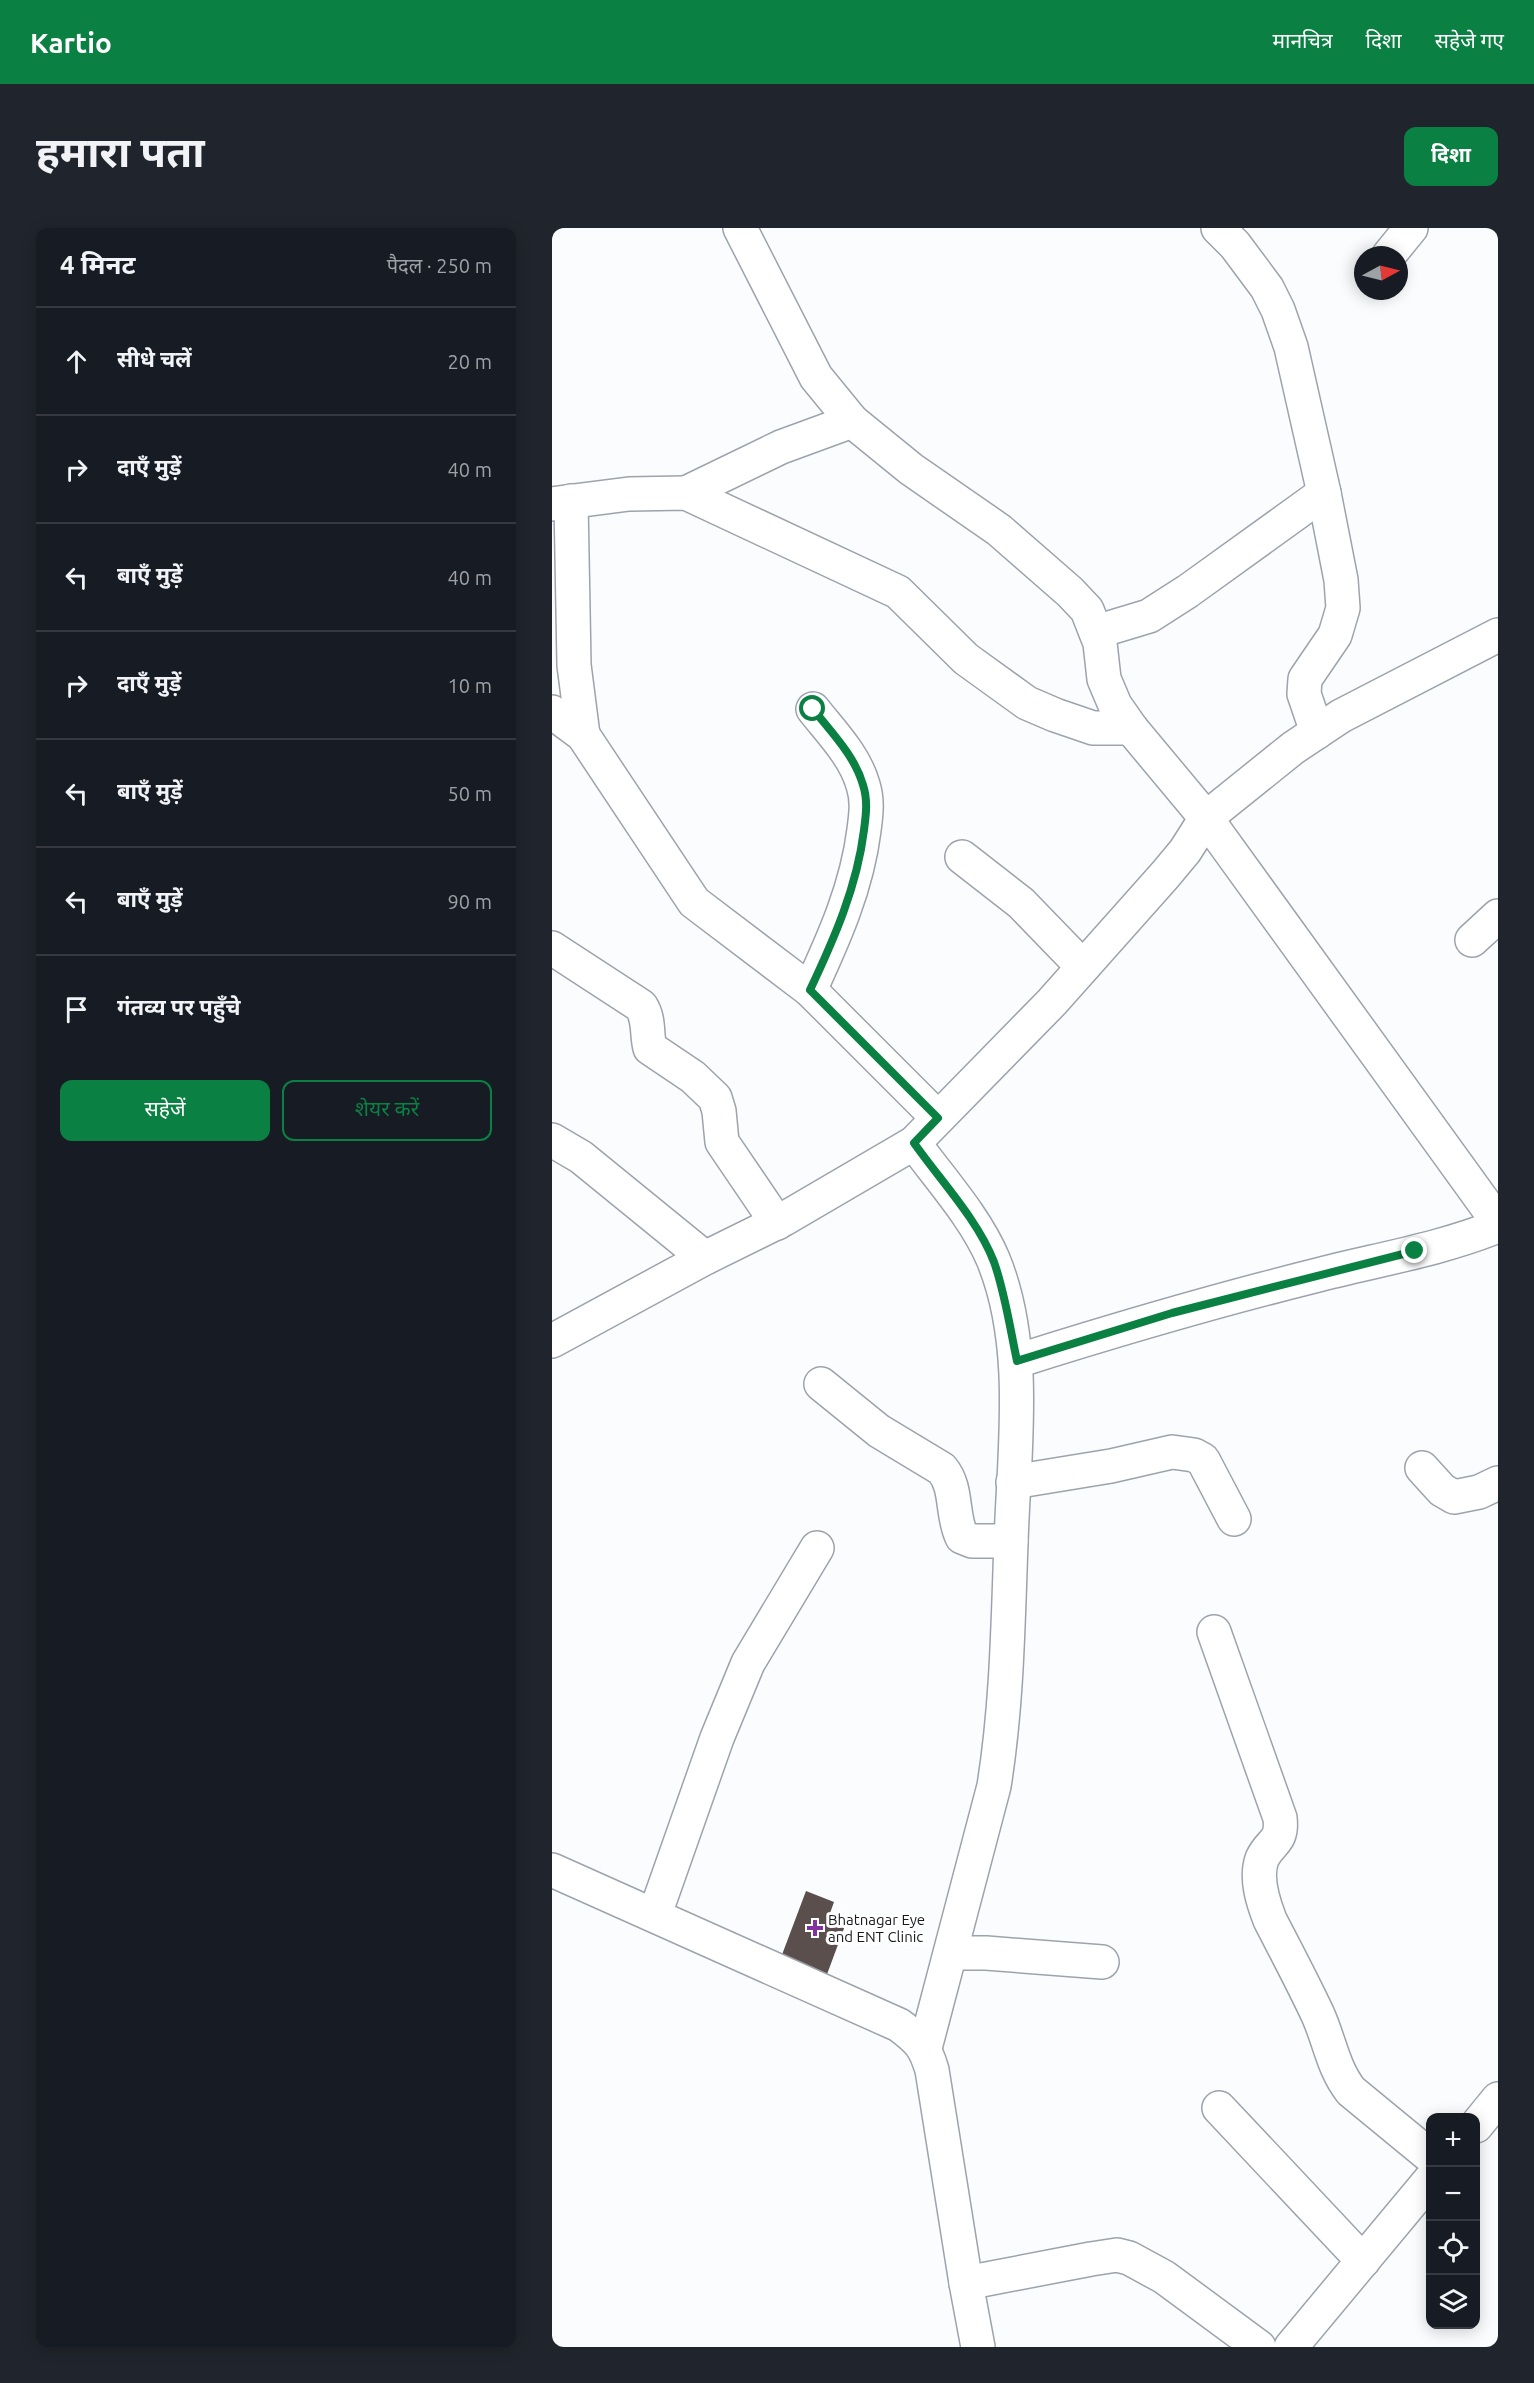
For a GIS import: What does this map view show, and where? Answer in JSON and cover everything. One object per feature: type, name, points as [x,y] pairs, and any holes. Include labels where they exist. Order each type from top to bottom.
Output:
[{"type":"street","points":[[740,228],[816,377],[852,422],[911,469],[999,530],[1070,591],[1087,610],[1100,643],[1104,679],[1115,705],[1131,728],[1206,818],[1498,1224],[1464,1240],[1172,1313],[1017,1361]]},
{"type":"street","points":[[1218,228],[1235,245],[1267,288],[1278,310],[1291,347],[1324,493],[1341,580],[1343,608],[1335,635],[1305,679],[1304,694],[1317,732]]},
{"type":"street","points":[[1396,246],[1411,228]]},
{"type":"street","points":[[583,735],[574,665],[562,502],[629,494],[686,493],[781,447],[852,422]]},
{"type":"street","points":[[686,493],[898,592],[966,659],[1027,703],[1055,716],[1093,728],[1131,728]]},
{"type":"street","points":[[1096,632],[1149,616],[1188,591],[1324,493]]},
{"type":"street","points":[[552,1341],[705,1258],[777,1223],[914,1143],[1052,1002],[1165,875],[1185,851],[1206,818],[1293,748],[1341,716],[1498,635]]},
{"type":"street","points":[[810,990],[833,940],[852,889],[862,848],[867,805],[863,785],[852,759],[813,709]]},
{"type":"street","points":[[552,712],[583,735],[694,902],[810,990],[938,1118]]},
{"type":"street","points":[[962,857],[1021,903],[1083,967]]},
{"type":"street","points":[[1472,940],[1498,916]]},
{"type":"street","points":[[552,948],[641,1006],[647,1015],[646,1035],[650,1048],[693,1077],[715,1098],[723,1142],[777,1223]]},
{"type":"street","points":[[552,1140],[581,1157],[705,1258]]},
{"type":"street","points":[[914,1143],[980,1232],[993,1260],[1002,1288],[1017,1361],[1007,1666],[1000,1746],[994,1786],[925,2048]]},
{"type":"street","points":[[820,1384],[879,1431],[942,1469],[948,1476],[952,1489],[957,1527],[962,1537],[972,1541],[1011,1541]]},
{"type":"street","points":[[1013,1482],[1111,1466],[1172,1452],[1183,1452],[1203,1460],[1234,1519]]},
{"type":"street","points":[[1422,1468],[1442,1490],[1454,1497],[1473,1494],[1498,1483]]},
{"type":"street","points":[[655,1914],[717,1738],[748,1664],[817,1548]]},
{"type":"street","points":[[1214,1632],[1280,1818],[1281,1827],[1278,1838],[1263,1858],[1260,1873],[1264,1906],[1319,2017],[1333,2061],[1342,2079],[1351,2091],[1426,2152]]},
{"type":"street","points":[[552,1870],[655,1914],[899,2025],[925,2048],[932,2070],[978,2347]]},
{"type":"street","points":[[951,1953],[986,1953],[1102,1962]]},
{"type":"street","points":[[1480,2121],[1498,2099]]},
{"type":"street","points":[[1219,2108],[1364,2261]]},
{"type":"street","points":[[1291,2347],[1426,2186]]},
{"type":"street","points":[[966,2283],[1091,2259],[1117,2256],[1129,2258],[1164,2277],[1259,2347]]},
{"type":"building","points":[[806,1891],[834,1902],[829,1916],[846,1923],[826,1977],[780,1960]]},
{"type":"place","name":"Bhatnagar Eye and ENT Clinic","points":[[815,1928]]},
{"type":"route","points":[[813,709],[852,759],[863,785],[867,805],[862,848],[852,889],[833,940],[810,990],[938,1118],[914,1143],[980,1232],[993,1260],[1002,1288],[1017,1361],[1172,1313],[1415,1251]]}]
